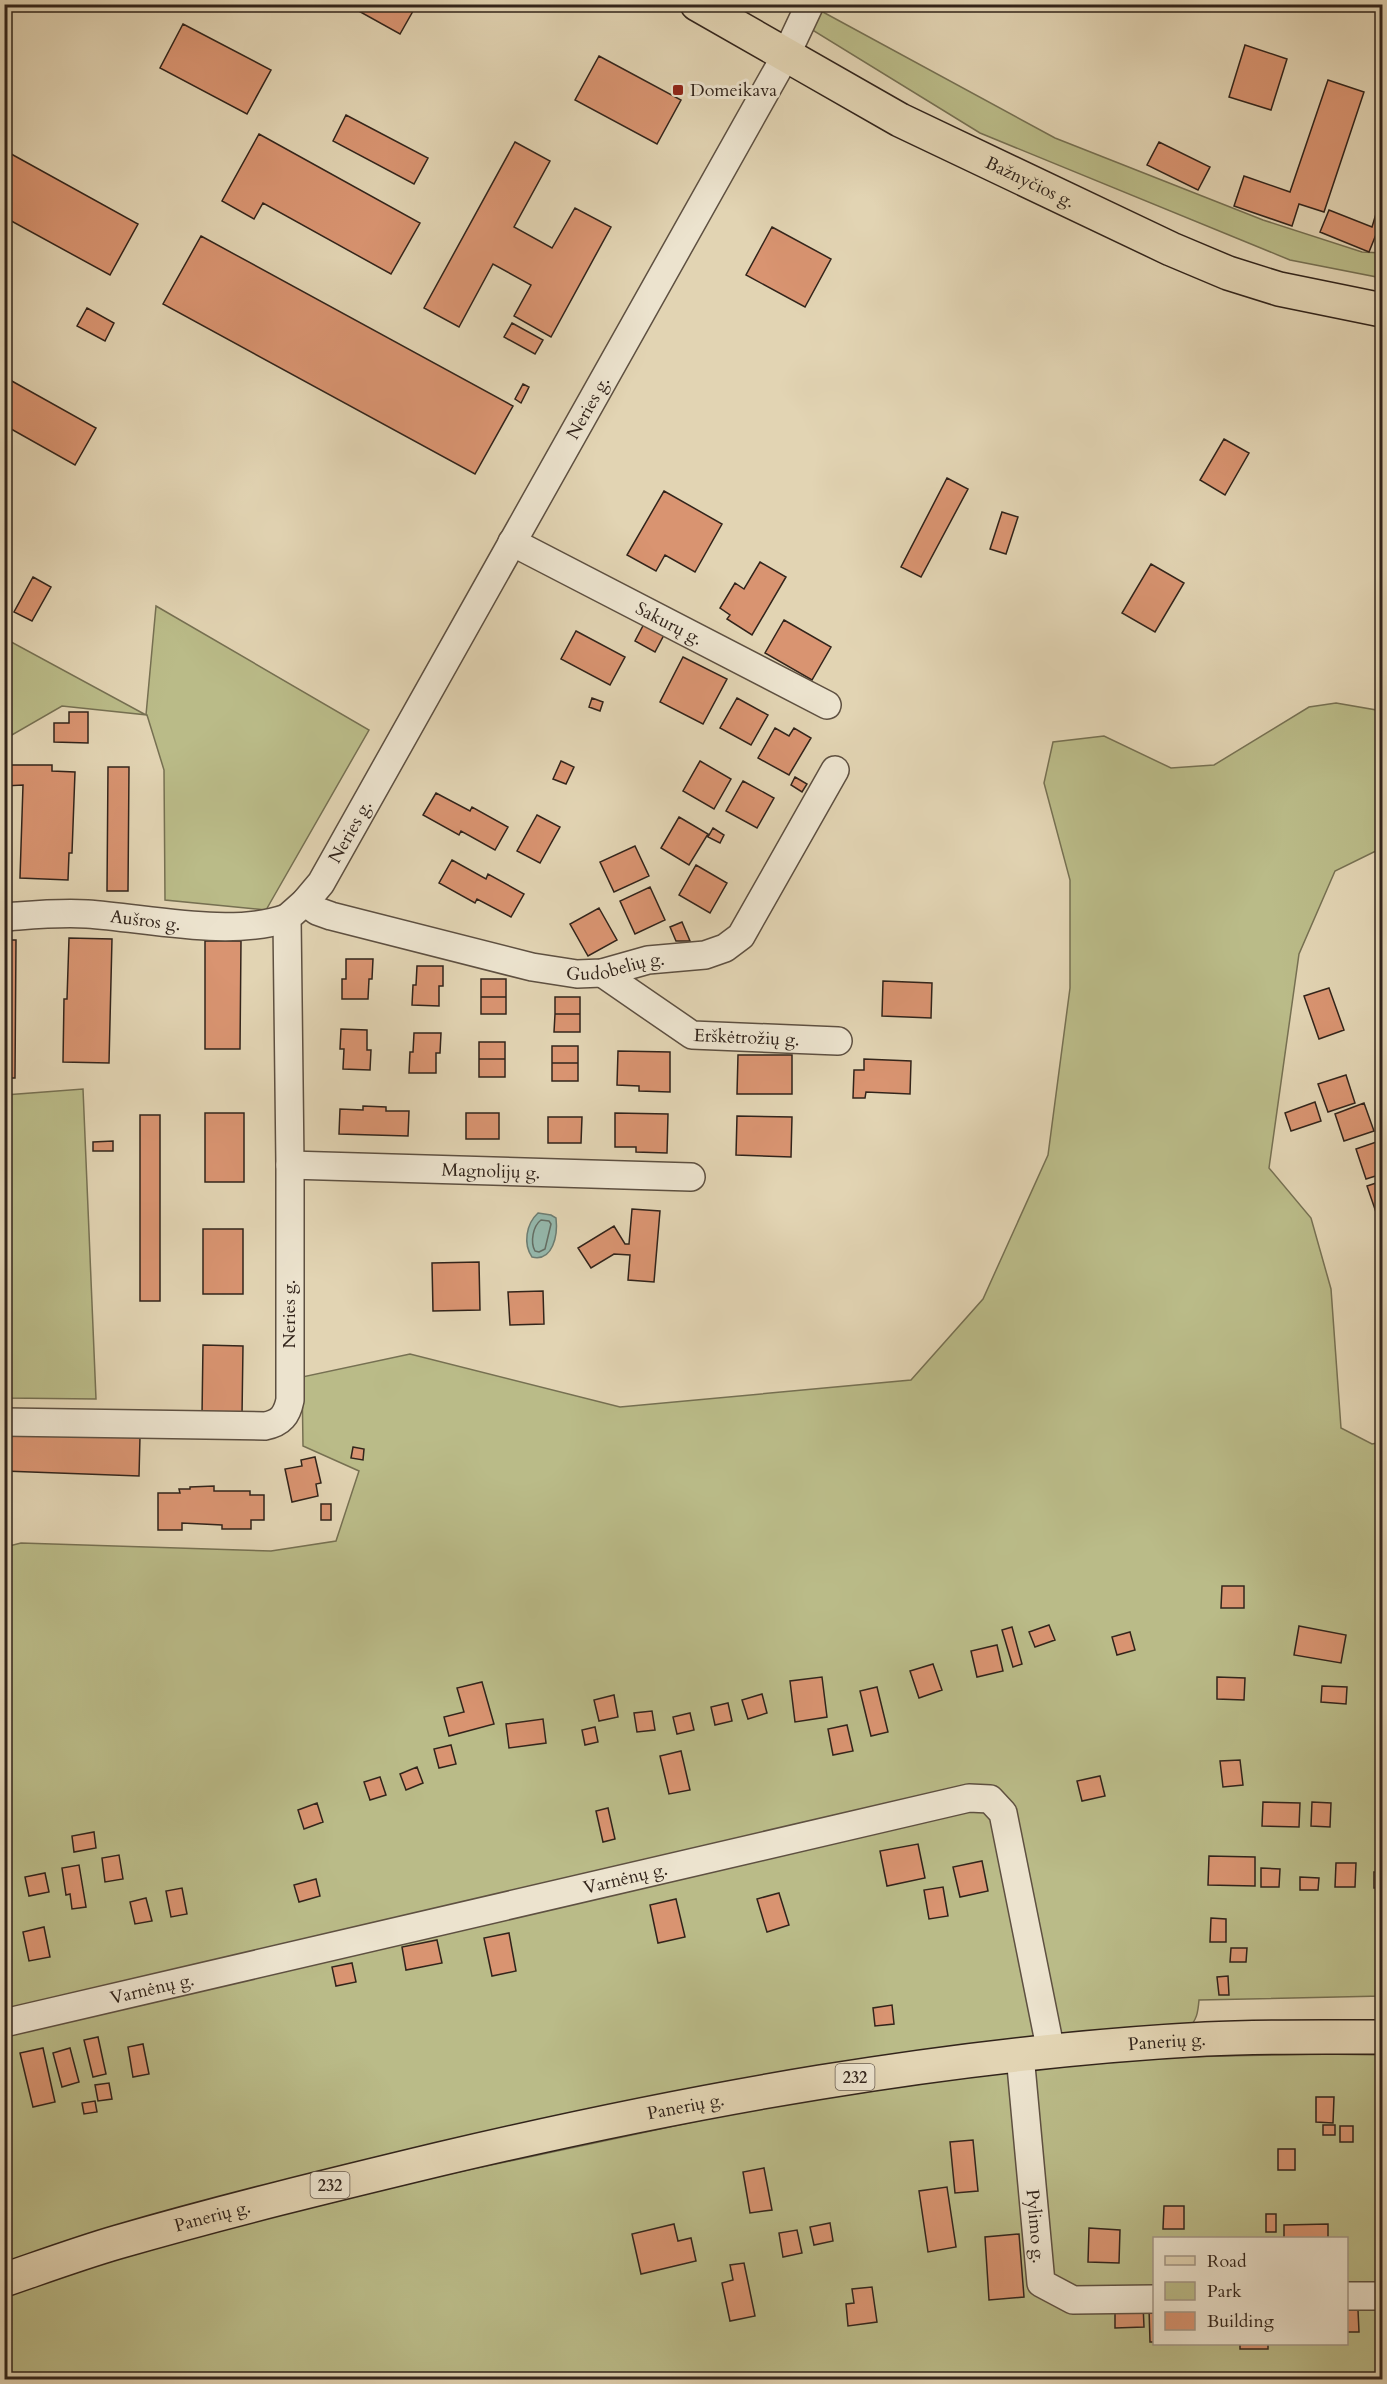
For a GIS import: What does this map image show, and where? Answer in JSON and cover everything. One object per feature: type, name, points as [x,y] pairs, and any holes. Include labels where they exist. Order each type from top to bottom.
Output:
[{"type":"main road","name":"Bažnyčios g.","points":[[697,4],[910,125],[1190,257],[1279,290],[1383,310]]},
{"type":"main road","name":"Panerių g.","points":[[4,2280],[116,2243],[316,2189],[579,2126],[804,2085],[1036,2053],[1205,2039],[1383,2037]]},
{"type":"street","name":"Neries g.","points":[[4,1422],[265,1426],[274,1425],[282,1420],[290,1400],[290,1165],[296,910],[321,883],[786,55],[810,4]]},
{"type":"street","name":"Sakurų g.","points":[[512,542],[827,705]]},
{"type":"street","name":"Gudobelių g.","points":[[296,910],[317,910],[331,916],[532,967],[577,974],[602,973],[648,960],[705,955],[725,948],[741,936],[835,770]]},
{"type":"street","name":"Aušros g.","points":[[4,917],[84,914],[178,923],[260,926],[296,910]]},
{"type":"street","name":"Erškėtrožių g.","points":[[602,973],[692,1035],[838,1041]]},
{"type":"street","name":"Magnolijų g.","points":[[290,1165],[691,1177]]},
{"type":"street","name":"Varnėnų g.","points":[[4,2024],[969,1798],[990,1799],[1003,1813],[1036,2053]]},
{"type":"street","name":"Pylimo g.","points":[[1036,2053],[1041,2283],[1072,2300],[1153,2299]]},
{"type":"street","points":[[1348,2296],[1383,2296]]},
{"type":"green space","points":[[810,5],[1055,138],[1263,220],[1362,252],[1382,253],[1382,278],[1290,260],[980,133],[801,23]]},
{"type":"green space","points":[[156,606],[369,730],[266,910],[165,900],[164,770],[146,715]]},
{"type":"green space","points":[[4,638],[146,715],[62,706],[5,739]]},
{"type":"green space","points":[[1336,703],[1382,711],[1382,848],[1335,871],[1299,954],[1269,1168],[1311,1218],[1331,1289],[1341,1428],[1372,1444],[1382,1442],[1382,1996],[1199,2000],[1196,2016],[1188,2029],[1061,2038],[1004,1801],[5,2015],[5,1547],[21,1543],[271,1551],[336,1541],[359,1471],[303,1446],[302,1377],[410,1354],[620,1407],[911,1380],[983,1299],[1048,1155],[1070,988],[1070,880],[1044,783],[1053,742],[1104,736],[1171,768],[1214,765],[1309,707]]},
{"type":"green space","points":[[83,1089],[96,1399],[5,1398],[5,1095]]},
{"type":"green space","points":[[968,1804],[996,1817],[1029,1976],[1035,2043],[5,2266],[5,2033]]},
{"type":"green space","points":[[1382,2055],[1382,2379],[5,2379],[4,2294],[132,2252],[341,2197],[843,2090],[1006,2069],[1179,2057]]},
{"type":"water","points":[[538,1213],[556,1218],[555,1239],[553,1246],[545,1255],[532,1257],[527,1246],[527,1234],[528,1228]]},
{"type":"building","points":[[346,4],[417,4],[400,34]]},
{"type":"building","points":[[183,24],[271,70],[247,114],[160,68]]},
{"type":"building","points":[[1245,45],[1287,59],[1271,110],[1229,97]]},
{"type":"building","points":[[599,56],[681,100],[657,144],[575,100]]},
{"type":"building","points":[[1328,80],[1364,92],[1324,212],[1299,204],[1292,226],[1234,206],[1244,176],[1290,192]]},
{"type":"building","points":[[346,115],[428,158],[414,184],[333,141]]},
{"type":"building","points":[[259,134],[420,223],[391,274],[263,203],[254,219],[222,201]]},
{"type":"building","points":[[515,142],[550,161],[514,227],[552,248],[575,208],[611,227],[551,337],[514,316],[531,285],[493,264],[459,327],[424,308]]},
{"type":"building","points":[[1159,142],[1210,167],[1198,190],[1147,165]]},
{"type":"building","points":[[4,150],[138,224],[110,275],[4,217]]},
{"type":"building","points":[[1382,194],[1382,234],[1377,232],[1369,252],[1320,232],[1329,210],[1372,227]]},
{"type":"building","points":[[772,227],[831,259],[805,307],[746,275]]},
{"type":"building","points":[[201,236],[513,406],[475,474],[163,304]]},
{"type":"building","points":[[87,308],[114,323],[105,341],[77,326]]},
{"type":"building","points":[[512,323],[543,340],[535,354],[504,337]]},
{"type":"building","points":[[10,380],[96,428],[75,465],[4,425],[4,390]]},
{"type":"building","points":[[523,384],[529,387],[521,403],[515,399]]},
{"type":"building","points":[[1224,439],[1249,453],[1225,495],[1200,480]]},
{"type":"building","points":[[947,478],[968,489],[921,577],[901,567]]},
{"type":"building","points":[[664,491],[722,524],[695,572],[665,555],[656,571],[627,555]]},
{"type":"building","points":[[1002,512],[1018,517],[1006,554],[990,549]]},
{"type":"building","points":[[760,562],[786,577],[752,635],[727,619],[730,615],[720,608],[735,583],[744,589]]},
{"type":"building","points":[[1151,564],[1184,583],[1155,632],[1122,613]]},
{"type":"building","points":[[33,577],[51,587],[32,621],[14,612]]},
{"type":"building","points":[[784,620],[831,647],[812,680],[765,653]]},
{"type":"building","points":[[645,622],[665,633],[655,652],[635,641]]},
{"type":"building","points":[[576,631],[625,657],[610,685],[561,659]]},
{"type":"building","points":[[683,657],[727,679],[703,724],[660,702]]},
{"type":"building","points":[[592,698],[603,702],[600,711],[589,707]]},
{"type":"building","points":[[737,698],[768,715],[751,745],[720,728]]},
{"type":"building","points":[[69,712],[88,712],[88,743],[54,742],[54,723],[69,723]]},
{"type":"building","points":[[775,728],[789,736],[794,728],[811,738],[789,775],[758,758]]},
{"type":"building","points":[[561,761],[574,767],[566,784],[553,779]]},
{"type":"building","points":[[700,761],[731,779],[714,809],[683,791]]},
{"type":"building","points":[[52,765],[52,771],[75,772],[72,853],[69,853],[68,880],[20,878],[23,785],[4,786],[4,766]]},
{"type":"building","points":[[108,767],[129,767],[128,891],[107,891]]},
{"type":"building","points":[[795,777],[807,784],[802,792],[791,785]]},
{"type":"building","points":[[743,781],[774,798],[757,828],[726,811]]},
{"type":"building","points":[[436,793],[470,811],[472,807],[508,827],[495,850],[461,831],[459,835],[423,815]]},
{"type":"building","points":[[537,815],[560,827],[540,863],[517,851]]},
{"type":"building","points":[[679,817],[708,834],[689,865],[661,848]]},
{"type":"building","points":[[713,828],[724,835],[720,843],[708,837]]},
{"type":"building","points":[[635,846],[649,876],[614,892],[600,862]]},
{"type":"building","points":[[452,860],[486,879],[488,874],[524,894],[511,917],[477,899],[475,903],[439,883]]},
{"type":"building","points":[[696,865],[727,883],[710,913],[679,895]]},
{"type":"building","points":[[650,887],[665,920],[635,934],[620,901]]},
{"type":"building","points":[[599,908],[617,940],[588,956],[570,924]]},
{"type":"building","points":[[682,922],[690,941],[676,941],[670,927]]},
{"type":"building","points":[[69,938],[112,939],[109,1063],[63,1062],[64,999],[67,999]]},
{"type":"building","points":[[4,940],[16,940],[15,1078],[4,1078]]},
{"type":"building","points":[[205,941],[241,941],[240,1049],[205,1049]]},
{"type":"building","points":[[346,959],[373,959],[368,999],[342,999],[342,979],[346,979]]},
{"type":"building","points":[[417,966],[443,966],[443,986],[439,986],[439,1006],[412,1005]]},
{"type":"building","points":[[481,979],[506,979],[506,997],[481,997]]},
{"type":"building","points":[[883,981],[932,983],[931,1018],[882,1016]]},
{"type":"building","points":[[1329,988],[1344,1030],[1319,1039],[1304,996]]},
{"type":"building","points":[[481,997],[506,997],[506,1014],[481,1014]]},
{"type":"building","points":[[555,997],[580,997],[580,1014],[555,1014]]},
{"type":"building","points":[[555,1014],[580,1014],[580,1032],[554,1032]]},
{"type":"building","points":[[341,1029],[367,1030],[367,1050],[371,1050],[370,1070],[343,1069],[344,1049],[340,1049]]},
{"type":"building","points":[[414,1033],[441,1033],[440,1053],[436,1053],[436,1073],[409,1073]]},
{"type":"building","points":[[479,1042],[505,1042],[505,1059],[479,1059]]},
{"type":"building","points":[[552,1046],[578,1046],[578,1063],[552,1063]]},
{"type":"building","points":[[618,1051],[670,1052],[670,1092],[639,1091],[639,1086],[617,1085]]},
{"type":"building","points":[[738,1055],[792,1055],[792,1094],[737,1094]]},
{"type":"building","points":[[479,1059],[505,1059],[505,1077],[479,1077]]},
{"type":"building","points":[[864,1059],[911,1061],[910,1094],[866,1092],[865,1098],[853,1098],[854,1070],[864,1070]]},
{"type":"building","points":[[552,1063],[578,1063],[578,1081],[552,1081]]},
{"type":"building","points":[[1346,1075],[1355,1103],[1328,1112],[1318,1084]]},
{"type":"building","points":[[1315,1102],[1321,1121],[1291,1131],[1285,1113]]},
{"type":"building","points":[[1364,1103],[1374,1131],[1344,1141],[1335,1114]]},
{"type":"building","points":[[363,1106],[386,1107],[386,1111],[409,1111],[408,1136],[339,1134],[340,1109],[363,1110]]},
{"type":"building","points":[[205,1113],[244,1113],[244,1182],[205,1182]]},
{"type":"building","points":[[466,1113],[499,1113],[499,1139],[466,1139]]},
{"type":"building","points":[[615,1113],[668,1114],[667,1153],[636,1152],[636,1147],[615,1147]]},
{"type":"building","points":[[140,1115],[160,1115],[160,1301],[140,1301]]},
{"type":"building","points":[[737,1116],[792,1117],[791,1157],[736,1155]]},
{"type":"building","points":[[548,1117],[582,1117],[581,1143],[548,1143]]},
{"type":"building","points":[[1382,1140],[1382,1174],[1366,1179],[1356,1149]]},
{"type":"building","points":[[113,1141],[113,1151],[93,1151],[93,1142]]},
{"type":"building","points":[[1382,1181],[1382,1216],[1378,1218],[1367,1186]]},
{"type":"building","points":[[632,1209],[660,1211],[654,1282],[628,1280],[630,1255],[614,1254],[591,1268],[578,1248],[614,1226],[625,1244],[629,1244]]},
{"type":"building","points":[[203,1229],[243,1229],[243,1294],[203,1294]]},
{"type":"building","points":[[479,1262],[480,1310],[433,1311],[432,1263]]},
{"type":"building","points":[[543,1291],[544,1324],[510,1325],[508,1292]]},
{"type":"building","points":[[203,1345],[243,1346],[242,1416],[202,1416]]},
{"type":"building","points":[[4,1433],[140,1437],[139,1476],[4,1471]]},
{"type":"building","points":[[353,1447],[364,1449],[363,1460],[351,1458]]},
{"type":"building","points":[[315,1457],[321,1483],[316,1484],[318,1496],[292,1502],[285,1469],[302,1466],[301,1460]]},
{"type":"building","points":[[214,1486],[214,1491],[250,1491],[250,1495],[264,1495],[264,1520],[251,1520],[251,1529],[222,1529],[222,1525],[182,1523],[182,1530],[158,1530],[158,1493],[180,1493],[179,1489]]},
{"type":"building","points":[[321,1504],[331,1504],[331,1520],[321,1520]]},
{"type":"building","points":[[1222,1586],[1244,1586],[1244,1608],[1221,1608]]},
{"type":"building","points":[[1049,1625],[1055,1640],[1035,1647],[1029,1632]]},
{"type":"building","points":[[1299,1626],[1346,1635],[1341,1663],[1294,1655]]},
{"type":"building","points":[[1012,1627],[1022,1664],[1013,1667],[1002,1630]]},
{"type":"building","points":[[1130,1632],[1135,1650],[1117,1655],[1112,1637]]},
{"type":"building","points":[[997,1645],[1003,1671],[977,1677],[971,1651]]},
{"type":"building","points":[[933,1664],[942,1690],[919,1698],[910,1671]]},
{"type":"building","points":[[822,1677],[827,1717],[795,1722],[790,1681]]},
{"type":"building","points":[[1217,1677],[1245,1678],[1244,1700],[1217,1699]]},
{"type":"building","points":[[482,1682],[494,1724],[449,1736],[444,1717],[464,1712],[457,1688]]},
{"type":"building","points":[[1322,1686],[1347,1687],[1346,1704],[1321,1702]]},
{"type":"building","points":[[877,1687],[888,1732],[871,1736],[860,1691]]},
{"type":"building","points":[[762,1694],[767,1713],[748,1719],[742,1700]]},
{"type":"building","points":[[614,1695],[618,1717],[599,1721],[594,1700]]},
{"type":"building","points":[[1379,1698],[1382,1698],[1382,1783],[1378,1783]]},
{"type":"building","points":[[728,1703],[732,1721],[715,1725],[711,1707]]},
{"type":"building","points":[[652,1711],[655,1730],[637,1732],[634,1713]]},
{"type":"building","points":[[690,1713],[694,1730],[677,1734],[673,1717]]},
{"type":"building","points":[[543,1719],[546,1743],[509,1748],[506,1724]]},
{"type":"building","points":[[847,1725],[853,1751],[833,1755],[828,1729]]},
{"type":"building","points":[[595,1727],[598,1742],[585,1745],[582,1730]]},
{"type":"building","points":[[451,1745],[456,1764],[439,1768],[434,1749]]},
{"type":"building","points":[[681,1751],[690,1790],[669,1794],[660,1756]]},
{"type":"building","points":[[1240,1760],[1243,1785],[1223,1787],[1220,1761]]},
{"type":"building","points":[[417,1767],[423,1783],[406,1790],[400,1774]]},
{"type":"building","points":[[1100,1776],[1105,1796],[1082,1801],[1077,1781]]},
{"type":"building","points":[[380,1777],[386,1795],[370,1800],[364,1782]]},
{"type":"building","points":[[1263,1802],[1300,1803],[1299,1827],[1262,1826]]},
{"type":"building","points":[[1312,1802],[1331,1803],[1330,1827],[1311,1826]]},
{"type":"building","points":[[317,1803],[323,1822],[304,1829],[298,1810]]},
{"type":"building","points":[[608,1808],[615,1839],[603,1842],[596,1811]]},
{"type":"building","points":[[94,1832],[96,1848],[74,1852],[72,1836]]},
{"type":"building","points":[[918,1844],[925,1878],[887,1886],[880,1851]]},
{"type":"building","points":[[119,1855],[123,1879],[105,1882],[102,1858]]},
{"type":"building","points":[[1209,1856],[1255,1857],[1255,1886],[1208,1885]]},
{"type":"building","points":[[982,1861],[988,1891],[960,1897],[953,1867]]},
{"type":"building","points":[[1336,1863],[1356,1863],[1355,1887],[1335,1887]]},
{"type":"building","points":[[79,1865],[86,1907],[72,1909],[70,1894],[66,1895],[62,1868]]},
{"type":"building","points":[[1261,1868],[1280,1869],[1279,1887],[1261,1887]]},
{"type":"building","points":[[1374,1872],[1382,1873],[1382,1888],[1374,1888]]},
{"type":"building","points":[[45,1873],[49,1892],[29,1896],[25,1877]]},
{"type":"building","points":[[1300,1877],[1319,1878],[1318,1890],[1300,1890]]},
{"type":"building","points":[[316,1879],[320,1896],[299,1902],[294,1885]]},
{"type":"building","points":[[943,1887],[948,1916],[929,1919],[924,1890]]},
{"type":"building","points":[[182,1888],[187,1914],[171,1917],[166,1891]]},
{"type":"building","points":[[779,1893],[789,1925],[767,1932],[757,1899]]},
{"type":"building","points":[[146,1898],[152,1921],[135,1924],[130,1902]]},
{"type":"building","points":[[676,1899],[685,1937],[658,1943],[650,1905]]},
{"type":"building","points":[[1211,1918],[1226,1919],[1226,1942],[1210,1942]]},
{"type":"building","points":[[44,1927],[50,1957],[29,1961],[23,1932]]},
{"type":"building","points":[[509,1933],[516,1971],[492,1976],[484,1938]]},
{"type":"building","points":[[437,1940],[442,1963],[406,1970],[402,1947]]},
{"type":"building","points":[[1231,1948],[1247,1948],[1246,1962],[1230,1962]]},
{"type":"building","points":[[352,1963],[356,1982],[336,1986],[332,1967]]},
{"type":"building","points":[[1228,1976],[1229,1995],[1219,1995],[1217,1977]]},
{"type":"building","points":[[892,2005],[894,2024],[875,2026],[873,2008]]},
{"type":"building","points":[[98,2037],[106,2074],[93,2077],[84,2040]]},
{"type":"building","points":[[143,2044],[149,2074],[133,2077],[128,2047]]},
{"type":"building","points":[[43,2048],[55,2102],[33,2107],[20,2053]]},
{"type":"building","points":[[70,2048],[79,2082],[62,2087],[53,2053]]},
{"type":"building","points":[[109,2083],[112,2099],[98,2101],[95,2085]]},
{"type":"building","points":[[1316,2097],[1334,2097],[1333,2123],[1316,2122]]},
{"type":"building","points":[[95,2101],[97,2112],[84,2114],[82,2103]]},
{"type":"building","points":[[1323,2125],[1335,2125],[1335,2135],[1323,2135]]},
{"type":"building","points":[[1340,2126],[1353,2126],[1353,2142],[1340,2142]]},
{"type":"building","points":[[973,2140],[978,2191],[955,2193],[950,2142]]},
{"type":"building","points":[[1278,2149],[1295,2149],[1295,2170],[1278,2170]]},
{"type":"building","points":[[764,2168],[772,2210],[750,2213],[743,2172]]},
{"type":"building","points":[[947,2187],[956,2247],[928,2252],[919,2191]]},
{"type":"building","points":[[1164,2206],[1184,2206],[1184,2229],[1163,2229]]},
{"type":"building","points":[[1266,2214],[1276,2214],[1276,2232],[1266,2232]]},
{"type":"building","points":[[830,2223],[833,2241],[814,2245],[810,2227]]},
{"type":"building","points":[[674,2224],[678,2241],[691,2238],[696,2261],[641,2274],[632,2234]]},
{"type":"building","points":[[1328,2224],[1328,2237],[1284,2237],[1284,2225]]},
{"type":"building","points":[[1089,2228],[1120,2230],[1119,2263],[1088,2262]]},
{"type":"building","points":[[797,2230],[802,2253],[783,2257],[779,2233]]},
{"type":"building","points":[[1019,2234],[1024,2297],[989,2300],[985,2237]]},
{"type":"building","points":[[744,2263],[755,2316],[730,2321],[722,2283],[733,2280],[730,2265]]},
{"type":"building","points":[[872,2287],[877,2322],[848,2326],[846,2304],[854,2303],[852,2289]]},
{"type":"building","points":[[1143,2304],[1144,2327],[1115,2328],[1115,2305]]},
{"type":"building","points":[[1149,2308],[1153,2308],[1153,2342],[1150,2342]]},
{"type":"building","points":[[1348,2310],[1358,2310],[1359,2332],[1348,2332]]},
{"type":"building","points":[[1240,2345],[1268,2345],[1268,2349],[1240,2349]]},
{"type":"place","name":"Domeikava","points":[[678,90]]}]
